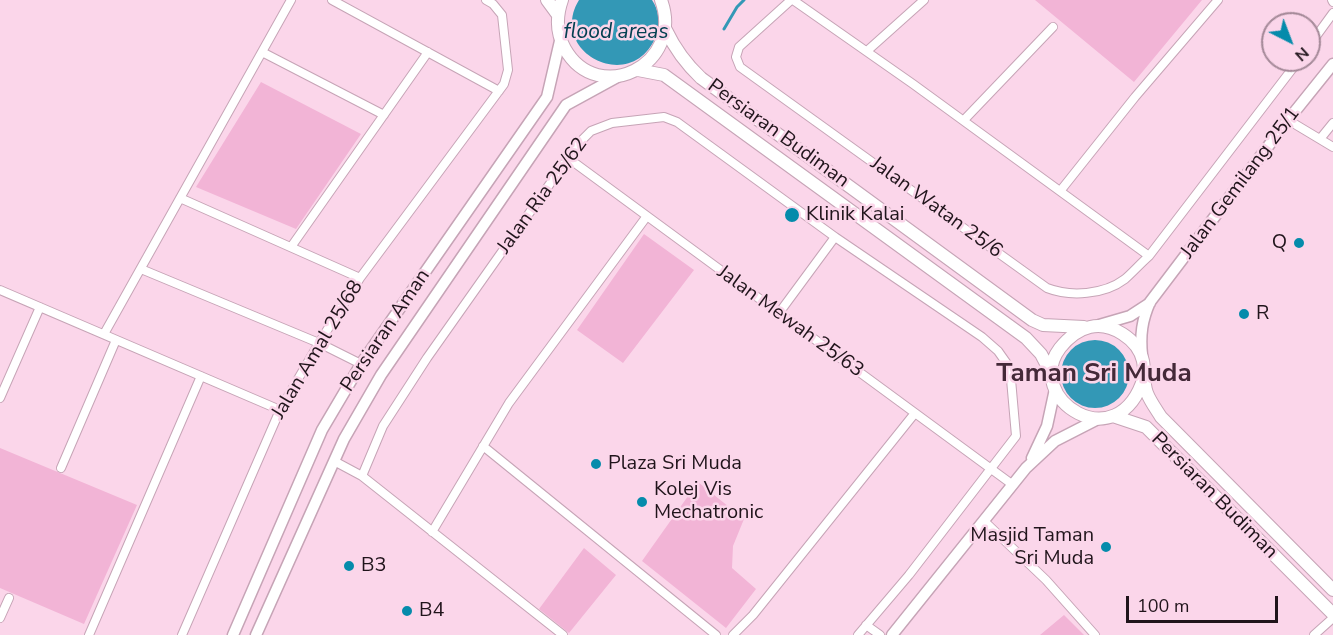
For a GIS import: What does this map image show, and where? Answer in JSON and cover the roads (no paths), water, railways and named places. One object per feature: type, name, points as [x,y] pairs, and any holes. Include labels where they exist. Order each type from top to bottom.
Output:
[{"type":"main road","points":[[546,0],[558,15]]},
{"type":"main road","points":[[562,0],[557,28],[561,41],[570,57],[584,69],[601,76],[620,76],[638,70],[651,60],[666,30],[665,4]]},
{"type":"main road","name":"Persiaran Budiman","points":[[666,30],[676,51],[701,78],[1032,320],[1043,326],[1092,327]]},
{"type":"main road","name":"Persiaran Budiman","points":[[638,70],[664,75],[1026,338],[1041,354],[1052,375]]},
{"type":"main road","points":[[1092,327],[1116,330],[1132,341],[1142,358],[1144,377],[1139,394],[1128,407],[1113,416],[1098,419],[1080,415],[1065,404],[1055,389],[1052,375],[1056,354],[1062,345],[1069,337],[1092,327]]},
{"type":"main road","name":"Persiaran Budiman","points":[[1144,377],[1146,392],[1161,417],[1333,590]]},
{"type":"main road","name":"Persiaran Budiman","points":[[1113,416],[1146,428],[1333,616]]},
{"type":"street","points":[[104,334],[291,0]]},
{"type":"street","points":[[332,0],[499,91],[504,84],[508,70],[502,15],[494,4],[486,0]]},
{"type":"street","points":[[792,0],[964,120],[1149,256]]},
{"type":"street","name":"Jalan Watan 25/6","points":[[792,0],[739,47],[736,57],[740,67],[1047,288],[1062,294],[1092,293],[1123,281],[1149,256],[1290,72]]},
{"type":"street","points":[[867,51],[924,0]]},
{"type":"street","points":[[1061,190],[1135,97],[1218,0]]},
{"type":"street","points":[[1321,30],[1333,13]]},
{"type":"street","points":[[964,120],[1053,27]]},
{"type":"street","name":"Persiaran Aman","points":[[234,635],[322,430],[361,364],[547,96],[561,41]]},
{"type":"street","points":[[262,52],[384,116]]},
{"type":"street","points":[[291,247],[429,52]]},
{"type":"street","name":"Jalan Gemilang 25/1","points":[[1142,358],[1140,338],[1143,317],[1150,302],[1333,64]]},
{"type":"street","name":"Persiaran Aman","points":[[256,635],[344,439],[381,375],[566,105],[620,76]]},
{"type":"street","name":"Jalan Amal 25/68","points":[[182,635],[280,410],[319,343],[360,278],[499,91]]},
{"type":"street","name":"Jalan Ria 25/62","points":[[362,476],[389,416],[427,358],[578,144],[591,131],[600,127],[638,119],[664,117],[677,122],[835,237],[982,337],[998,351],[1010,368],[1016,436],[909,575],[858,635]]},
{"type":"street","points":[[1288,120],[1333,147]]},
{"type":"street","points":[[1320,139],[1333,123]]},
{"type":"street","name":"Jalan Mewah 25/63","points":[[568,158],[1013,485]]},
{"type":"street","points":[[180,198],[360,278]]},
{"type":"street","points":[[432,532],[508,403],[646,216]]},
{"type":"street","points":[[779,313],[835,237]]},
{"type":"street","points":[[141,269],[319,343],[361,364]]},
{"type":"street","points":[[0,290],[280,410]]},
{"type":"street","name":"Jalan Gemilang 25/1","points":[[1092,327],[1130,316],[1150,302]]},
{"type":"street","points":[[0,398],[40,307]]},
{"type":"street","points":[[61,468],[116,340]]},
{"type":"street","points":[[89,635],[201,376]]},
{"type":"street","points":[[892,635],[1026,468],[1040,445],[1047,426],[1055,389]]},
{"type":"street","points":[[733,635],[753,615],[915,413]]},
{"type":"street","points":[[1026,468],[1055,441],[1098,419]]},
{"type":"street","points":[[483,447],[716,635]]},
{"type":"street","points":[[334,460],[362,476],[563,635]]},
{"type":"street","points":[[984,521],[1046,580],[1095,635]]},
{"type":"street","points":[[0,618],[9,598]]},
{"type":"street","points":[[1314,635],[1333,616]]},
{"type":"street","points":[[866,625],[880,635]]},
{"type":"water","name":"flood areas","points":[[579,0],[652,0],[659,18],[656,36],[644,54],[629,63],[613,65],[596,60],[583,50],[574,36],[572,19]]},
{"type":"water","points":[[1095,340],[1108,343],[1119,350],[1126,361],[1129,374],[1126,387],[1119,398],[1108,405],[1095,408],[1082,405],[1071,398],[1064,387],[1061,374],[1064,361],[1071,350],[1082,343]]},
{"type":"waterway","points":[[724,29],[744,0]]},
{"type":"place","name":"Klinik Kalai","points":[[792,215]]},
{"type":"place","name":"Q","points":[[1299,243]]},
{"type":"place","name":"R","points":[[1244,314]]},
{"type":"place","name":"Plaza Sri Muda","points":[[596,464]]},
{"type":"place","name":"Kolej Vis Mechatronic","points":[[642,502]]},
{"type":"place","name":"Masjid Taman Sri Muda","points":[[1106,547]]},
{"type":"place","name":"B3","points":[[349,566]]},
{"type":"place","name":"B4","points":[[407,611]]},
{"type":"district","name":"Taman Sri Muda","points":[[1094,375]]}]
